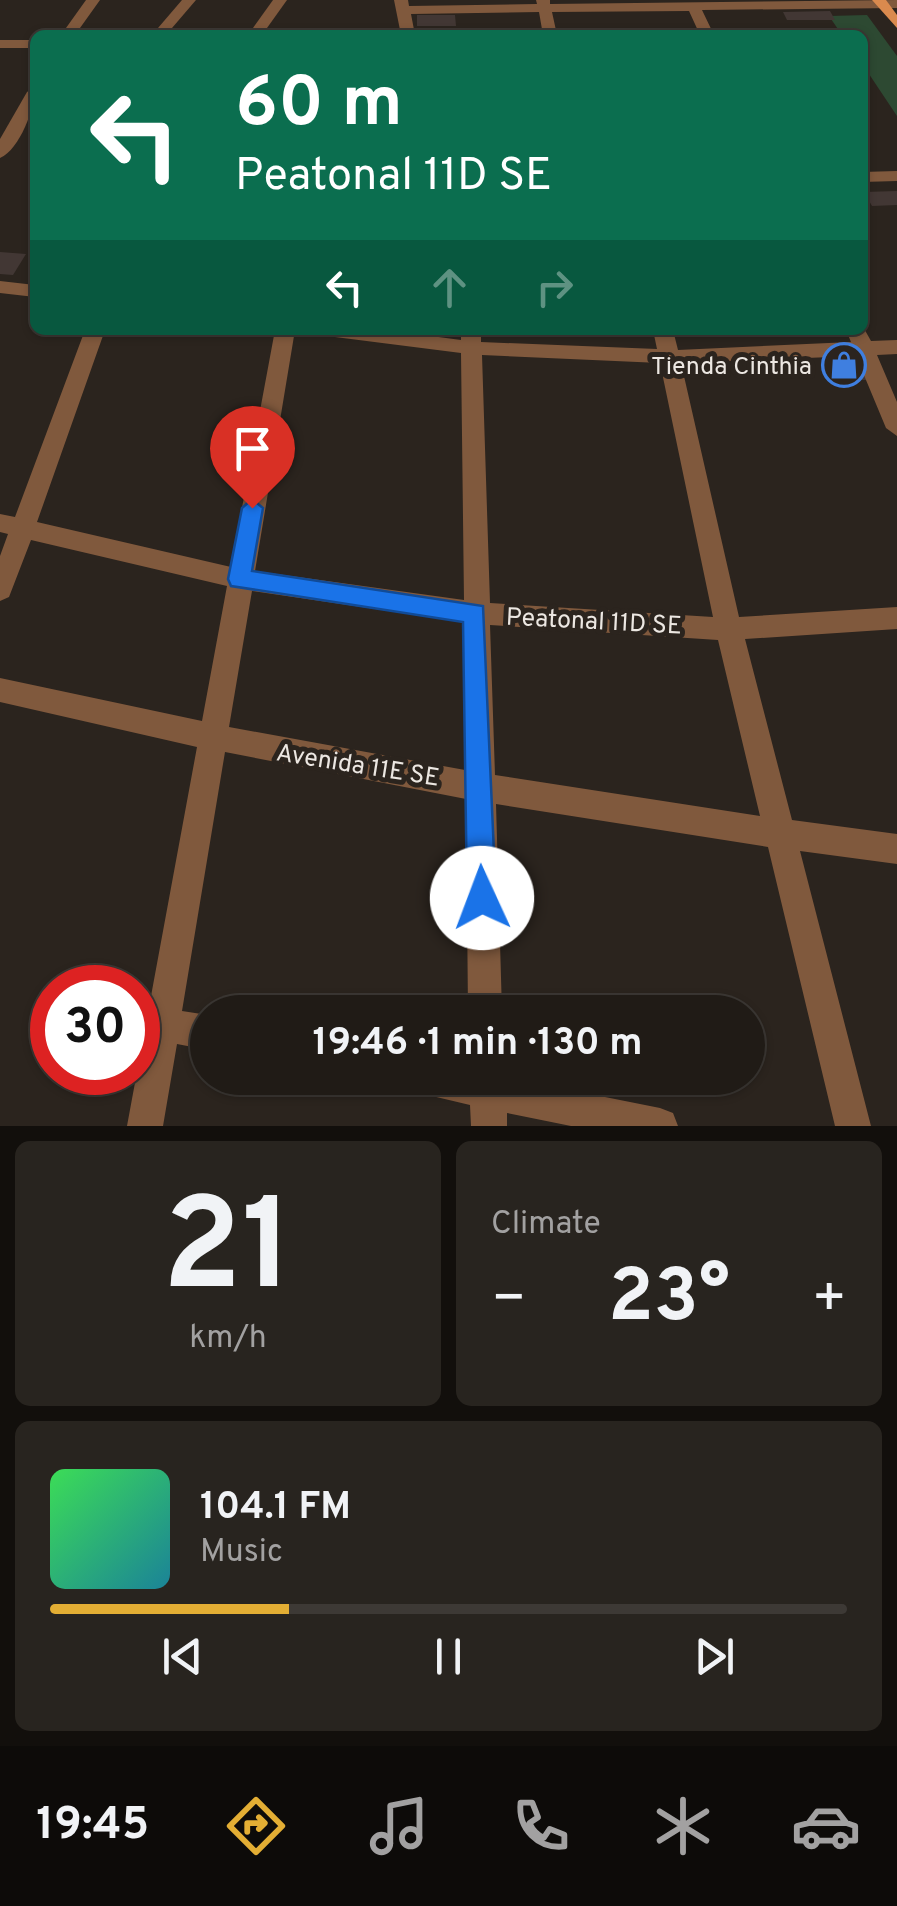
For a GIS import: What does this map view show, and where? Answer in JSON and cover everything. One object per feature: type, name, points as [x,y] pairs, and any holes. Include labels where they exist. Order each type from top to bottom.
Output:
[{"type":"main road","points":[[889,4],[897,24]]},
{"type":"street","points":[[72,30],[93,0]]},
{"type":"street","points":[[163,30],[189,0]]},
{"type":"street","points":[[259,30],[280,0]]},
{"type":"street","points":[[693,3],[705,30]]},
{"type":"street","points":[[544,4],[549,30]]},
{"type":"street","points":[[407,30],[401,5],[889,4]]},
{"type":"street","points":[[0,44],[30,44]]},
{"type":"street","points":[[0,153],[7,127],[30,98]]},
{"type":"street","points":[[868,177],[897,176]]},
{"type":"street","points":[[0,286],[30,290]]},
{"type":"street","points":[[0,590],[12,526],[93,335]]},
{"type":"street","points":[[145,1126],[284,335]]},
{"type":"street","points":[[411,335],[667,343],[860,339],[897,347]]},
{"type":"street","points":[[472,339],[474,613],[484,995]]},
{"type":"street","points":[[860,339],[897,428]]},
{"type":"street","points":[[667,343],[729,628],[853,1126]]},
{"type":"street","name":"Peatonal 11D SE","points":[[12,526],[240,579],[474,613],[729,628],[897,618]]},
{"type":"street","name":"Avenida 11E SE","points":[[0,690],[211,740],[782,834],[897,849]]},
{"type":"street","points":[[161,1024],[190,1030]]},
{"type":"street","points":[[488,1098],[660,1126]]},
{"type":"green space","points":[[867,15],[897,56],[897,116],[868,72],[868,30],[839,30],[829,16]]},
{"type":"building","points":[[830,11],[835,20],[787,20],[783,12]]},
{"type":"building","points":[[417,15],[455,15],[456,26],[417,26]]},
{"type":"building","points":[[897,191],[897,205],[872,206],[868,192]]},
{"type":"building","points":[[0,252],[26,254],[13,275],[0,274]]},
{"type":"building","points":[[857,358],[867,380],[840,380],[830,359]]},
{"type":"place","name":"Tienda Cinthia","points":[[844,365]]},
{"type":"route","points":[[252,508],[240,579],[474,613],[482,898]]}]
